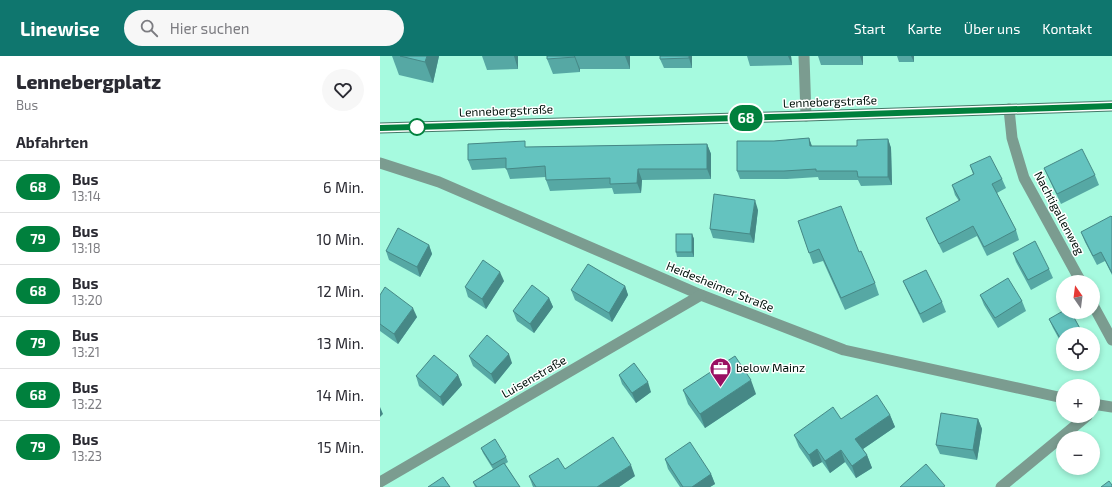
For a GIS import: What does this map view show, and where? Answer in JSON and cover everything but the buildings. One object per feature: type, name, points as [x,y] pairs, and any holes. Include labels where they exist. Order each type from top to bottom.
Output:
[{"type":"main road","name":"Lennebergstraße","points":[[380,128],[1112,106]]},
{"type":"street","points":[[804,56],[806,116]]},
{"type":"street","name":"Nachtigallenweg","points":[[1009,109],[1012,138],[1024,178],[1077,275]]},
{"type":"street","name":"Heidesheimer Straße","points":[[380,163],[439,182],[701,295],[844,350],[1056,396]]},
{"type":"street","name":"Luisenstraße","points":[[380,482],[701,295]]},
{"type":"street","points":[[1100,318],[1112,340]]},
{"type":"street","points":[[1100,407],[1112,407]]},
{"type":"street","points":[[1001,487],[1079,423]]},
{"type":"bus line","name":"68","points":[[380,128],[1112,106]]},
{"type":"place","name":"below Mainz","points":[[721,388]]}]
